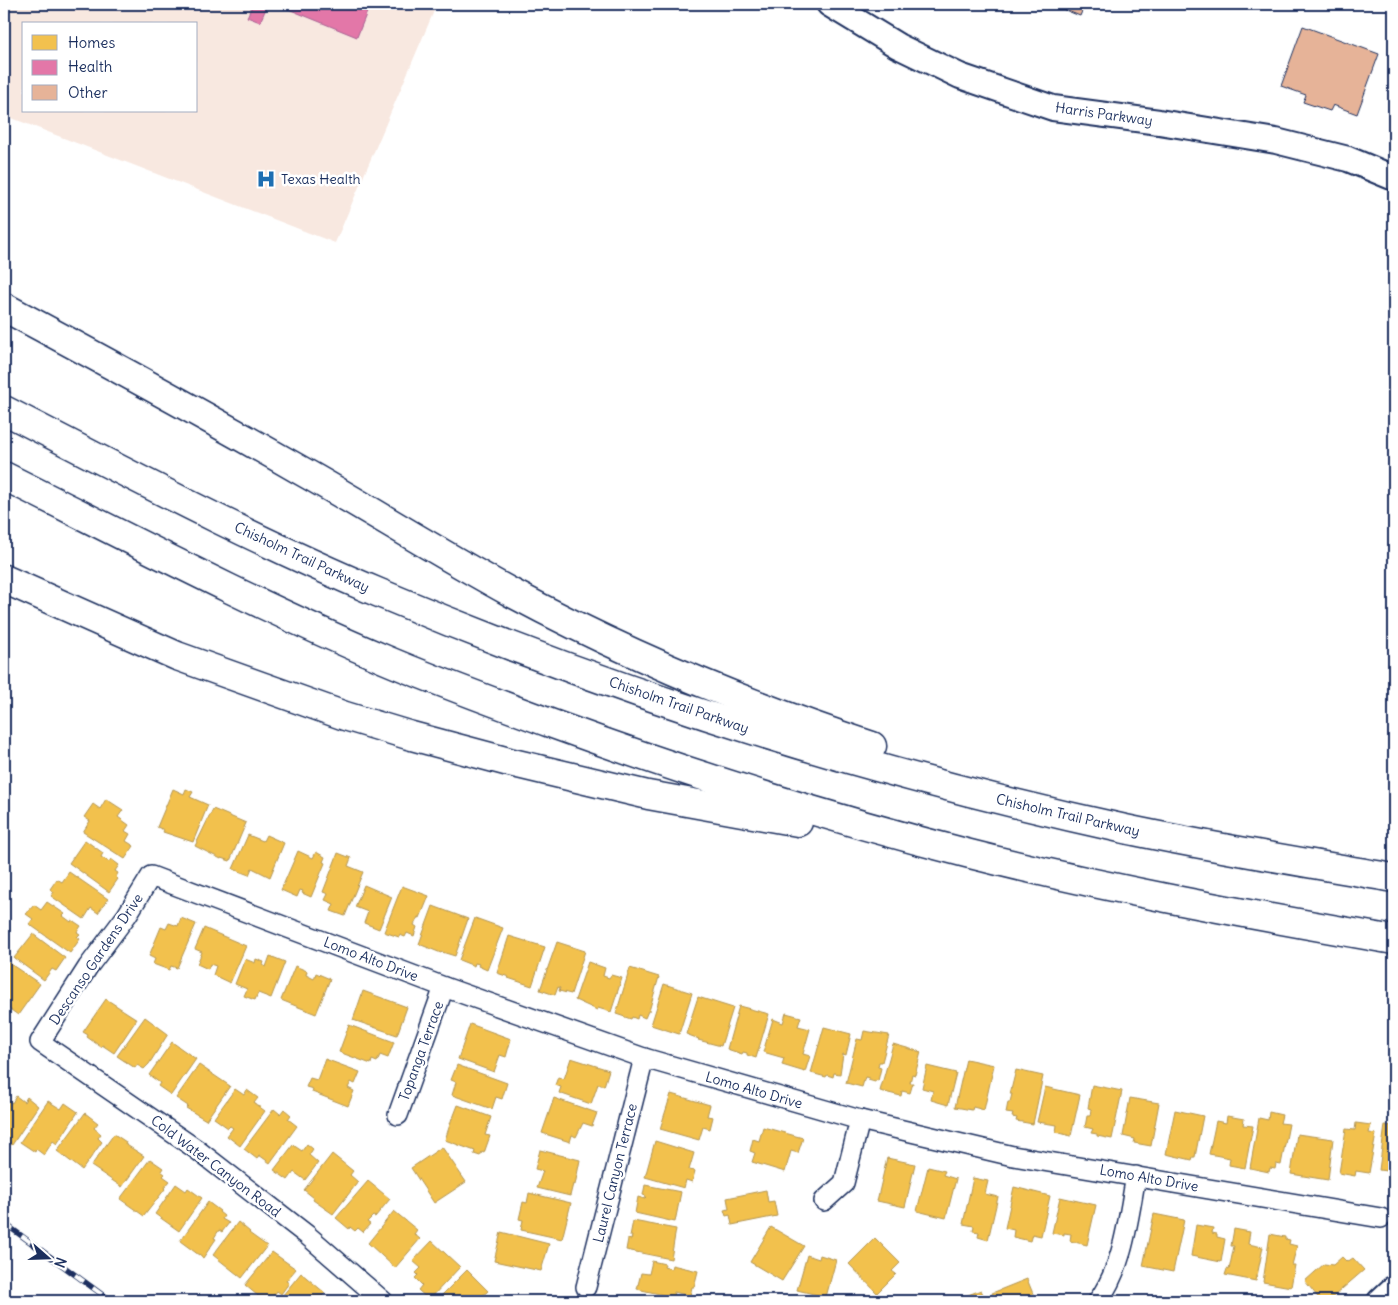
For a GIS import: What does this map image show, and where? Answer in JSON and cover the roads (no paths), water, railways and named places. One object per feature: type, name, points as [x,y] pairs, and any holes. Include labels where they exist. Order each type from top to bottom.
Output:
[{"type":"highway","points":[[4,306],[182,402],[483,577],[610,643],[758,706],[838,735],[1126,829]]},
{"type":"highway","name":"Chisholm Trail Parkway","points":[[4,410],[288,553],[420,610],[561,664],[698,712],[783,739],[945,785],[1126,829],[1230,850],[1389,877]]},
{"type":"highway","points":[[4,476],[198,574],[274,610],[436,680],[714,781],[968,854]]},
{"type":"highway","points":[[4,579],[177,656],[326,710],[408,735],[509,762],[648,795],[968,854],[1142,893],[1388,939]]},
{"type":"street","name":"Harris Parkway","points":[[829,4],[898,46],[960,76],[1053,108],[1159,122],[1276,141],[1348,159],[1394,178]]},
{"type":"street","name":"Lomo Alto Drive","points":[[152,876],[444,987],[644,1058],[860,1120],[1013,1156],[1380,1218]]},
{"type":"street","name":"Descanso Gardens Drive","points":[[40,1042],[88,967],[152,876]]},
{"type":"street","name":"Topanga Terrace","points":[[398,1115],[444,987]]},
{"type":"street","name":"Cold Water Canyon Road","points":[[40,1042],[196,1149],[307,1234],[383,1301]]},
{"type":"street","name":"Laurel Canyon Terrace","points":[[586,1287],[644,1058]]},
{"type":"street","points":[[824,1201],[844,1183],[860,1120]]},
{"type":"street","points":[[1098,1301],[1107,1289],[1117,1266],[1136,1176]]},
{"type":"street","points":[[1380,1301],[1394,1288]]},
{"type":"railway","points":[[4,1223],[111,1301]]},
{"type":"place","name":"Texas Health","points":[[266,179]]}]
